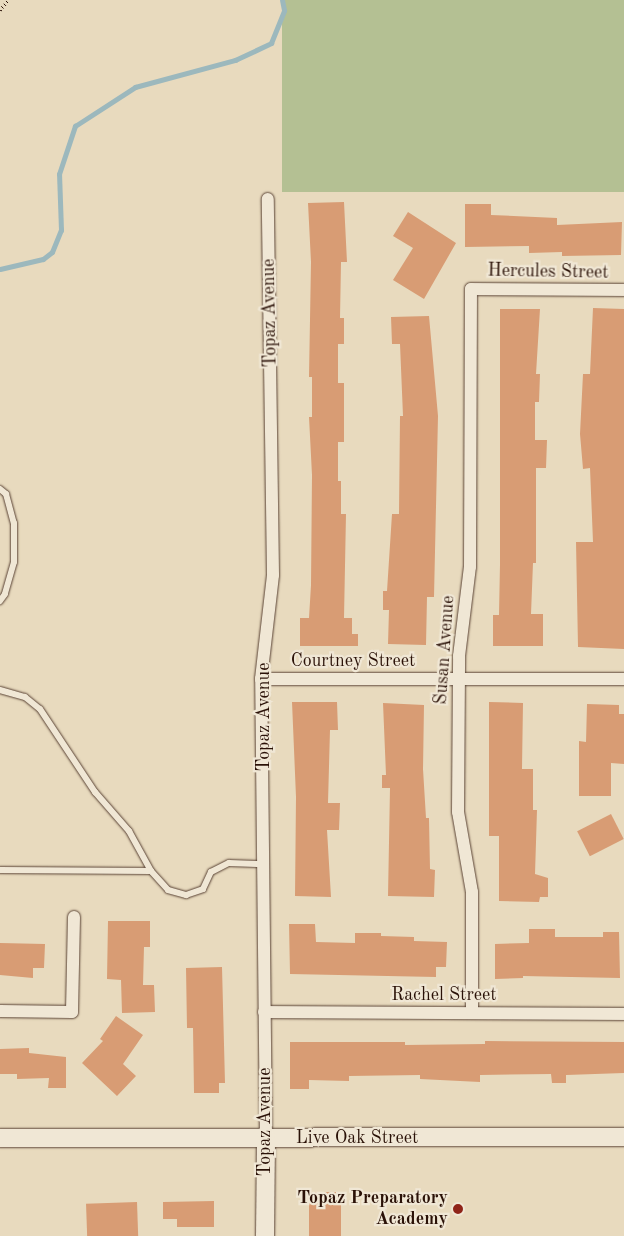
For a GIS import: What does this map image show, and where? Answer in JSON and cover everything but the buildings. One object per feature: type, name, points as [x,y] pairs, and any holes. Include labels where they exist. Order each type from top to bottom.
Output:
[{"type":"street","name":"Topaz Avenue","points":[[265,1236],[264,1012],[266,864],[261,679],[273,575],[268,199]]},
{"type":"street","name":"Hercules Street","points":[[471,289],[624,290]]},
{"type":"street","name":"Susan Avenue","points":[[471,289],[470,567],[459,678],[458,812],[472,892],[472,1012]]},
{"type":"street","name":"Courtney Street","points":[[261,679],[624,679]]},
{"type":"street","points":[[0,1012],[72,1012],[74,917]]},
{"type":"street","name":"Rachel Street","points":[[264,1012],[624,1014]]},
{"type":"street","name":"Live Oak Street","points":[[0,1138],[624,1137]]},
{"type":"lane","points":[[0,489],[6,494],[14,523],[14,562],[5,594],[0,600]]},
{"type":"lane","points":[[0,690],[25,697],[40,709],[95,792],[129,831],[151,870],[168,890],[186,895],[203,889],[211,872],[229,864],[266,864]]},
{"type":"lane","points":[[0,870],[151,870]]},
{"type":"path","points":[[0,10],[8,0]]},
{"type":"green space","points":[[282,0],[624,0],[624,192],[282,192]]},
{"type":"waterway","points":[[0,269],[43,259],[52,252],[61,230],[59,174],[75,126],[135,87],[235,60],[271,43],[284,10],[282,0]]},
{"type":"place","name":"Topaz Preparatory Academy","points":[[458,1209]]}]
